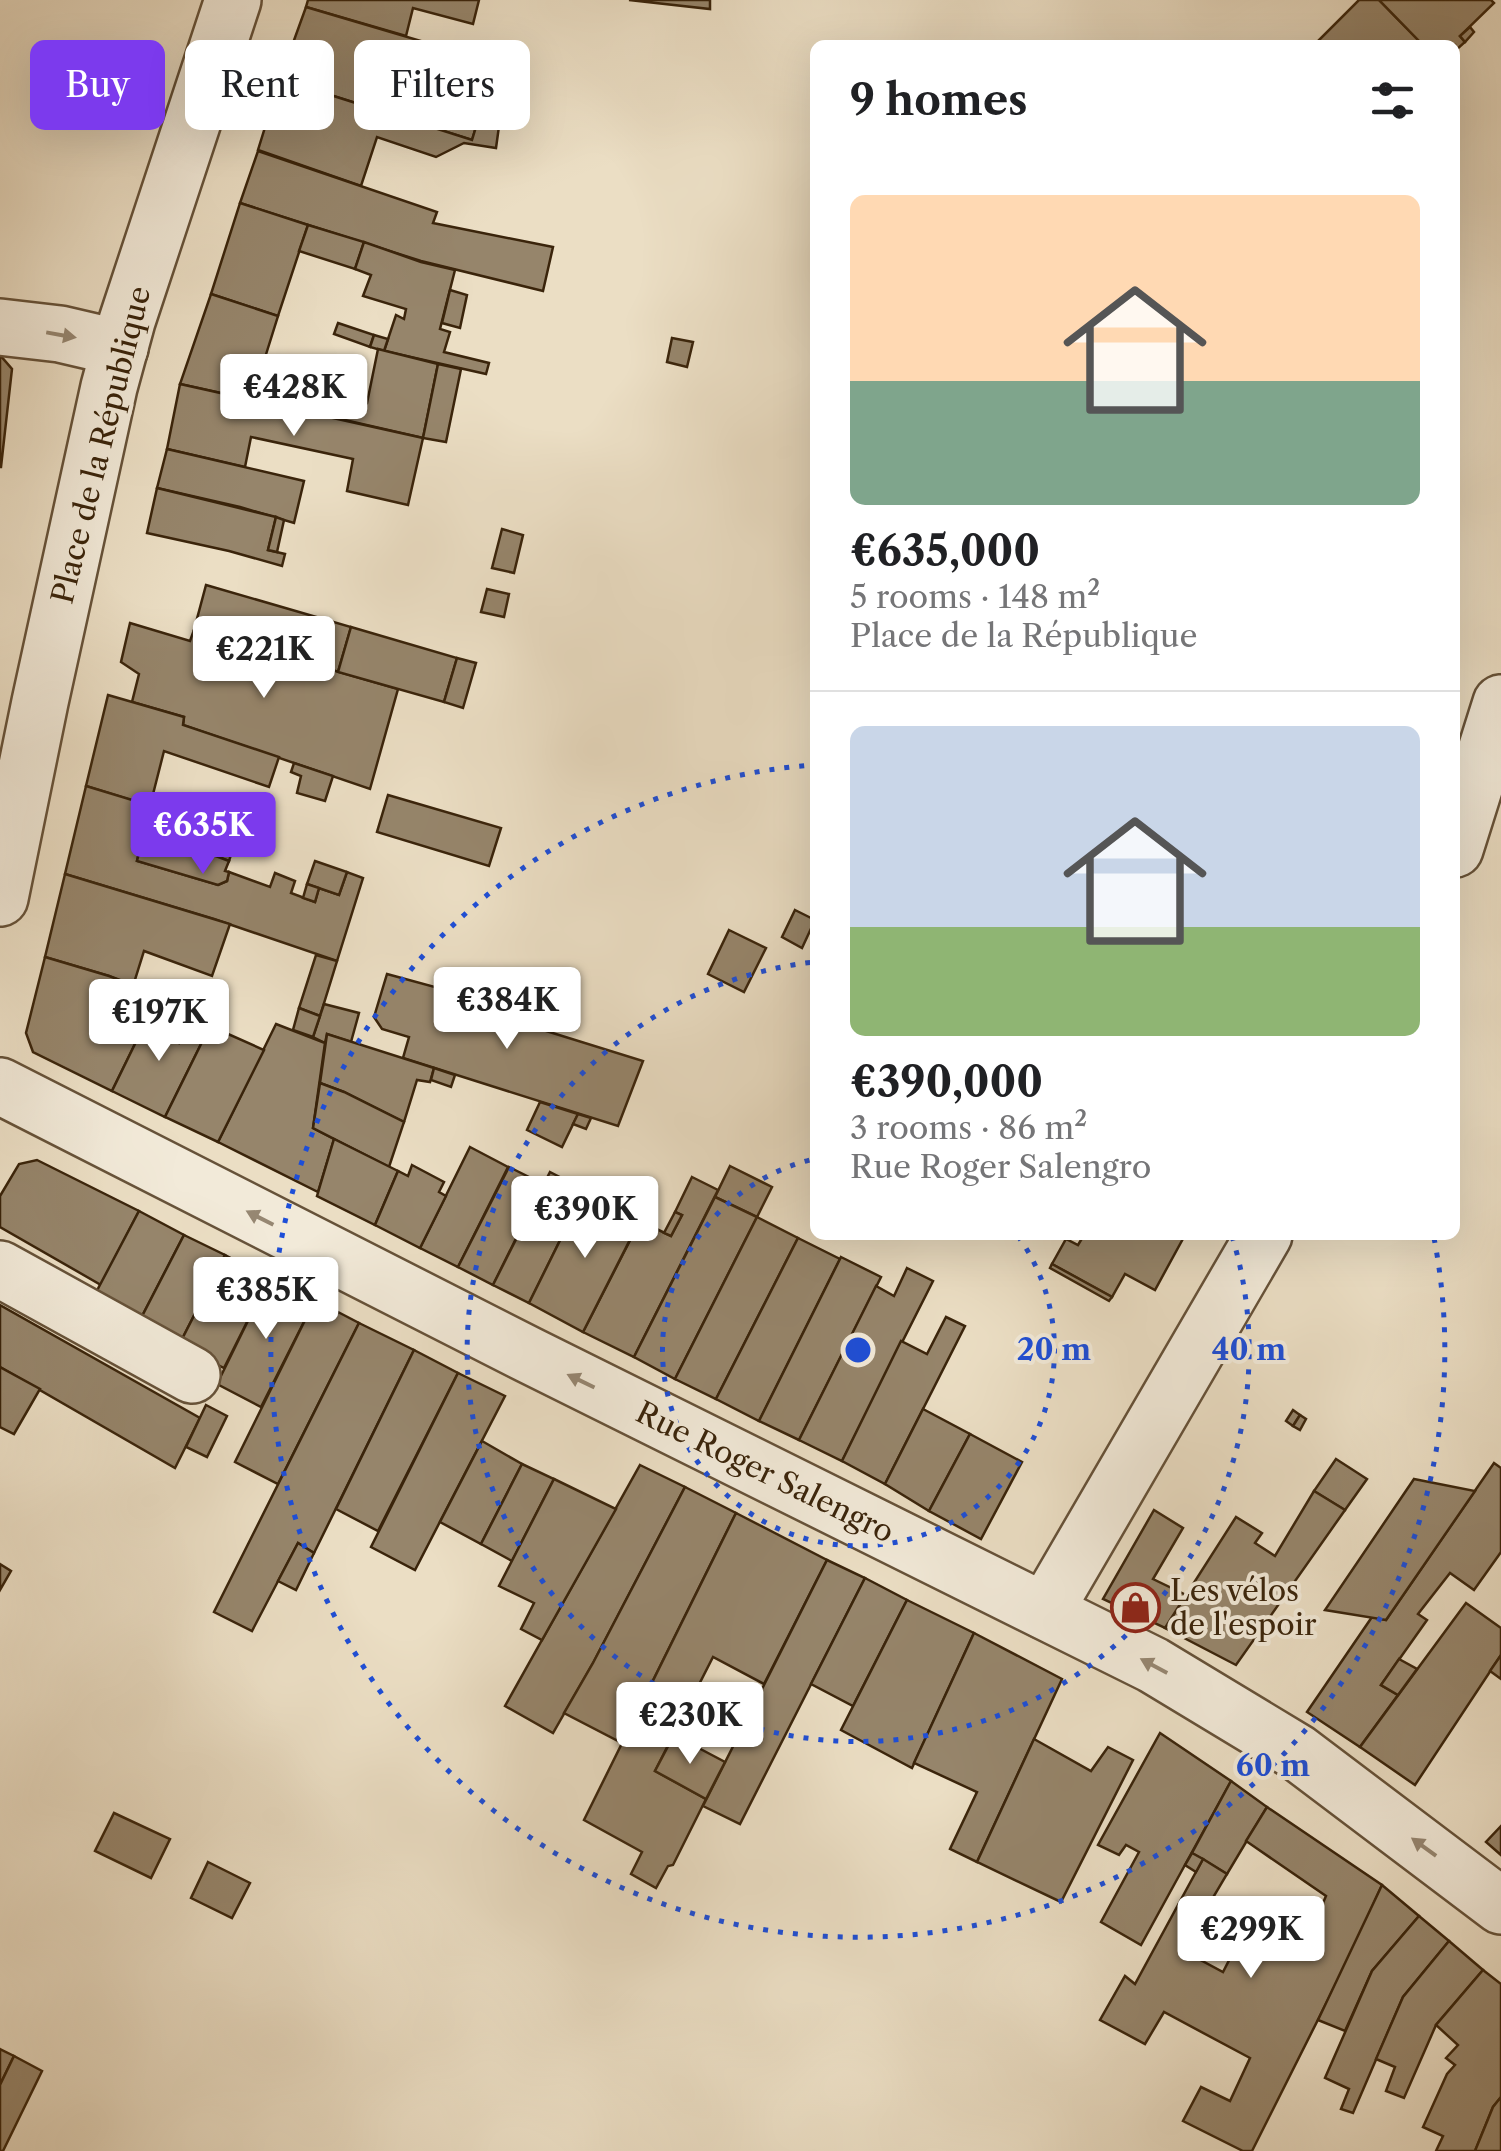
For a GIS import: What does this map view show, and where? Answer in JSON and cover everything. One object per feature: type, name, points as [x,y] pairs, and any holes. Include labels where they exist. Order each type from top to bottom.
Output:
[{"type":"street","name":"Place de la République","points":[[0,898],[52,647],[127,321],[233,0]]},
{"type":"street","points":[[0,327],[60,334],[120,348]]},
{"type":"street","points":[[1460,833],[1501,702]]},
{"type":"street","name":"Rue Roger Salengro","points":[[0,1086],[1153,1665],[1297,1752],[1501,1906]]},
{"type":"street","points":[[1045,1611],[1261,1240]]},
{"type":"street","points":[[0,1269],[192,1375]]},
{"type":"building","points":[[308,0],[479,0],[473,24],[413,8],[406,36],[306,7]]},
{"type":"building","points":[[629,0],[710,0],[710,9]]},
{"type":"building","points":[[1359,0],[1379,0],[1418,40],[1319,40]]},
{"type":"building","points":[[1379,0],[1494,3],[1460,36],[1465,42],[1460,46],[1460,40],[1418,40]]},
{"type":"building","points":[[306,7],[418,40],[354,40],[354,103],[334,96],[334,40],[294,40]]},
{"type":"building","points":[[1470,27],[1474,32],[1465,42],[1460,36]]},
{"type":"building","points":[[334,96],[354,103],[354,130],[441,130],[472,140],[475,130],[498,130],[496,148],[464,143],[436,157],[377,137],[361,186],[258,150],[264,130],[334,130]]},
{"type":"building","points":[[441,130],[475,130],[472,140]]},
{"type":"building","points":[[258,151],[437,212],[433,223],[553,247],[543,291],[421,261],[240,203]]},
{"type":"building","points":[[240,203],[308,225],[278,316],[211,294]]},
{"type":"building","points":[[308,225],[364,242],[355,269],[299,251]]},
{"type":"building","points":[[364,242],[455,270],[440,329],[450,332],[444,352],[489,363],[486,374],[384,351],[396,315],[404,319],[406,309],[363,296],[371,275],[355,269]]},
{"type":"building","points":[[450,290],[467,295],[460,328],[442,323]]},
{"type":"building","points":[[211,294],[278,316],[263,364],[306,375],[298,410],[180,384]]},
{"type":"building","points":[[338,323],[374,335],[370,347],[334,334]]},
{"type":"building","points":[[374,335],[388,339],[384,351],[370,347]]},
{"type":"building","points":[[672,338],[693,342],[687,367],[667,362]]},
{"type":"building","points":[[378,349],[438,364],[423,438],[323,415],[328,395],[367,403]]},
{"type":"building","points":[[0,355],[12,369],[1,467],[0,467]]},
{"type":"building","points":[[438,364],[461,369],[446,442],[423,438]]},
{"type":"building","points":[[180,384],[423,438],[408,505],[347,491],[353,459],[251,437],[245,467],[167,449]]},
{"type":"building","points":[[167,449],[304,481],[294,523],[157,488]]},
{"type":"building","points":[[157,488],[276,517],[268,550],[285,554],[282,566],[147,533]]},
{"type":"building","points":[[276,517],[284,520],[277,552],[268,550]]},
{"type":"building","points":[[502,529],[523,535],[514,573],[492,568]]},
{"type":"building","points":[[206,585],[351,627],[338,672],[194,630]]},
{"type":"building","points":[[487,589],[509,594],[504,617],[481,612]]},
{"type":"building","points":[[130,623],[190,641],[194,630],[398,689],[370,789],[183,725],[184,717],[132,702],[139,674],[121,662]]},
{"type":"building","points":[[351,627],[457,658],[444,702],[338,672]]},
{"type":"building","points":[[457,658],[476,663],[463,708],[444,702]]},
{"type":"building","points":[[108,695],[184,717],[183,725],[279,757],[269,787],[164,751],[150,806],[86,786]]},
{"type":"building","points":[[294,763],[333,776],[325,801],[297,793],[301,776],[291,772]]},
{"type":"building","points":[[86,786],[238,832],[229,861],[213,855],[220,835],[194,827],[187,847],[159,838],[165,816],[149,812],[137,861],[218,885],[227,881],[229,872],[270,887],[275,873],[295,881],[291,893],[315,902],[319,888],[339,895],[347,872],[363,878],[337,961],[65,874]]},
{"type":"building","points":[[388,795],[501,828],[489,866],[377,832]]},
{"type":"building","points":[[149,812],[165,816],[159,838],[187,847],[194,827],[220,835],[213,855],[229,861],[227,881],[218,885],[137,861]]},
{"type":"building","points":[[315,861],[347,872],[339,895],[307,884]]},
{"type":"building","points":[[65,874],[230,924],[212,976],[144,951],[133,986],[45,957]]},
{"type":"building","points":[[307,884],[319,888],[315,902],[303,898]]},
{"type":"building","points":[[795,910],[810,918],[810,931],[802,948],[782,937]]},
{"type":"building","points":[[729,930],[766,948],[744,992],[708,974]]},
{"type":"building","points":[[316,955],[337,961],[320,1016],[299,1008]]},
{"type":"building","points":[[45,957],[150,991],[148,997],[156,1001],[112,1091],[33,1052],[26,1033]]},
{"type":"building","points":[[387,974],[446,990],[443,999],[643,1061],[618,1126],[403,1058],[409,1037],[382,1029],[374,1017]]},
{"type":"building","points":[[156,1001],[167,1006],[155,1031],[179,1043],[192,1018],[210,1026],[165,1117],[112,1091]]},
{"type":"building","points":[[324,1004],[359,1013],[351,1042],[327,1034],[325,1043],[313,1037]]},
{"type":"building","points":[[167,1006],[192,1018],[185,1031],[161,1020]]},
{"type":"building","points":[[299,1008],[320,1016],[313,1037],[293,1030]]},
{"type":"building","points":[[276,1024],[325,1043],[313,1128],[334,1139],[318,1192],[218,1142]]},
{"type":"building","points":[[210,1026],[264,1050],[218,1142],[165,1117]]},
{"type":"building","points":[[327,1034],[434,1068],[430,1082],[417,1080],[404,1122],[320,1083]]},
{"type":"building","points":[[434,1068],[455,1075],[451,1087],[431,1080]]},
{"type":"building","points":[[320,1083],[404,1122],[389,1167],[313,1128]]},
{"type":"building","points":[[540,1102],[578,1114],[562,1147],[527,1130]]},
{"type":"building","points":[[578,1114],[591,1118],[586,1129],[573,1124]]},
{"type":"building","points":[[334,1139],[398,1171],[375,1225],[317,1196]]},
{"type":"building","points":[[470,1147],[508,1167],[458,1267],[420,1248]]},
{"type":"building","points":[[37,1160],[139,1211],[101,1285],[0,1227],[0,1196],[19,1164]]},
{"type":"building","points":[[412,1165],[444,1182],[439,1192],[446,1196],[420,1248],[375,1225],[398,1171],[408,1176]]},
{"type":"building","points":[[730,1166],[772,1187],[757,1217],[715,1197]]},
{"type":"building","points":[[509,1167],[543,1184],[493,1285],[458,1267]]},
{"type":"building","points":[[550,1172],[585,1190],[529,1303],[493,1285]]},
{"type":"building","points":[[692,1177],[718,1190],[634,1357],[583,1332],[640,1221],[671,1236],[682,1215],[675,1212]]},
{"type":"building","points":[[585,1190],[641,1218],[583,1332],[529,1303]]},
{"type":"building","points":[[715,1197],[757,1217],[675,1379],[634,1357]]},
{"type":"building","points":[[139,1211],[184,1235],[138,1324],[92,1300]]},
{"type":"building","points":[[675,1212],[682,1215],[671,1236],[664,1233]]},
{"type":"building","points":[[757,1217],[798,1238],[716,1399],[675,1379]]},
{"type":"building","points":[[184,1235],[225,1255],[179,1345],[138,1324]]},
{"type":"building","points":[[798,1238],[840,1259],[759,1421],[716,1399]]},
{"type":"building","points":[[1065,1240],[1078,1245],[1081,1240],[1182,1240],[1155,1290],[1125,1274],[1112,1297],[1052,1264]]},
{"type":"building","points":[[225,1255],[269,1278],[224,1368],[179,1345]]},
{"type":"building","points":[[841,1257],[881,1277],[799,1440],[759,1421]]},
{"type":"building","points":[[1052,1264],[1112,1297],[1109,1301],[1050,1268]]},
{"type":"building","points":[[907,1268],[933,1281],[842,1461],[799,1440],[876,1286],[894,1296]]},
{"type":"building","points":[[269,1278],[315,1300],[261,1407],[217,1384]]},
{"type":"building","points":[[315,1300],[359,1323],[278,1484],[235,1462]]},
{"type":"building","points":[[0,1305],[200,1418],[175,1468],[0,1367]]},
{"type":"building","points":[[946,1317],[965,1326],[885,1484],[842,1461],[901,1341],[927,1354]]},
{"type":"building","points":[[359,1323],[414,1350],[314,1553],[298,1543],[252,1631],[214,1612]]},
{"type":"building","points":[[414,1350],[458,1373],[378,1531],[336,1509]]},
{"type":"building","points":[[0,1367],[40,1389],[14,1434],[0,1427]]},
{"type":"building","points":[[458,1373],[505,1396],[415,1570],[371,1547]]},
{"type":"building","points":[[206,1405],[227,1416],[207,1457],[186,1447]]},
{"type":"building","points":[[923,1409],[970,1434],[929,1511],[885,1484]]},
{"type":"building","points":[[1293,1410],[1300,1415],[1293,1426],[1286,1421]]},
{"type":"building","points":[[1300,1415],[1306,1419],[1300,1430],[1293,1426]]},
{"type":"building","points":[[970,1434],[1022,1462],[981,1539],[929,1511]]},
{"type":"building","points":[[482,1441],[522,1464],[481,1544],[440,1522]]},
{"type":"building","points":[[1336,1459],[1367,1479],[1345,1510],[1314,1491]]},
{"type":"building","points":[[1494,1463],[1501,1468],[1501,1552],[1474,1590],[1450,1573],[1418,1614],[1427,1620],[1381,1685],[1398,1695],[1360,1747],[1307,1712],[1372,1617],[1386,1620]]},
{"type":"building","points":[[522,1464],[554,1479],[512,1561],[481,1544]]},
{"type":"building","points":[[640,1465],[685,1487],[553,1733],[505,1706]]},
{"type":"building","points":[[554,1479],[616,1509],[542,1640],[521,1629],[534,1603],[499,1586]]},
{"type":"building","points":[[1414,1479],[1475,1491],[1386,1620],[1325,1610]]},
{"type":"building","points":[[685,1487],[736,1513],[622,1743],[564,1713]]},
{"type":"building","points":[[1314,1491],[1345,1510],[1236,1665],[1165,1628],[1236,1517],[1262,1533],[1255,1543],[1275,1556]]},
{"type":"building","points":[[1154,1510],[1183,1528],[1153,1579],[1186,1595],[1165,1628],[1103,1599]]},
{"type":"building","points":[[736,1513],[827,1560],[764,1684],[713,1657],[655,1771],[706,1799],[673,1865],[668,1866],[656,1888],[631,1874],[642,1852],[584,1820]]},
{"type":"building","points":[[298,1543],[314,1553],[296,1590],[278,1581]]},
{"type":"building","points":[[827,1560],[865,1578],[740,1824],[703,1806]]},
{"type":"building","points":[[0,1564],[11,1571],[0,1590]]},
{"type":"building","points":[[865,1578],[907,1600],[853,1706],[811,1684]]},
{"type":"building","points":[[907,1600],[974,1633],[912,1768],[841,1730]]},
{"type":"building","points":[[1466,1603],[1501,1628],[1501,1655],[1415,1785],[1360,1747]]},
{"type":"building","points":[[974,1633],[1062,1679],[977,1862],[950,1849],[977,1792],[914,1763]]},
{"type":"building","points":[[1501,1655],[1501,1679],[1490,1671]]},
{"type":"building","points":[[1399,1659],[1417,1669],[1398,1695],[1381,1685]]},
{"type":"building","points":[[1160,1733],[1231,1781],[1141,1945],[1101,1922],[1139,1852],[1126,1845],[1119,1855],[1098,1845]]},
{"type":"building","points":[[674,1735],[725,1762],[706,1799],[655,1771]]},
{"type":"building","points":[[1034,1739],[1091,1771],[1108,1747],[1133,1760],[1061,1902],[977,1862]]},
{"type":"building","points":[[1231,1781],[1267,1807],[1227,1874],[1192,1853]]},
{"type":"building","points":[[1267,1807],[1382,1885],[1252,2151],[1243,2151],[1183,2121],[1201,2087],[1230,2101],[1250,2058],[1164,2012],[1145,2044],[1100,2020],[1125,1976],[1135,1984],[1203,1859],[1227,1874],[1182,1950],[1223,1972],[1244,1931],[1299,1959],[1326,1896],[1246,1841]]},
{"type":"building","points":[[114,1813],[170,1839],[151,1878],[95,1851]]},
{"type":"building","points":[[1501,1826],[1501,1855],[1486,1842]]},
{"type":"building","points":[[1192,1853],[1203,1859],[1196,1872],[1185,1865]]},
{"type":"building","points":[[208,1862],[250,1883],[232,1918],[191,1898]]},
{"type":"building","points":[[1382,1885],[1419,1916],[1372,1971],[1345,2031],[1318,2020]]},
{"type":"building","points":[[1419,1916],[1449,1941],[1403,1997],[1353,2113],[1341,2109],[1349,2089],[1325,2078],[1372,1971]]},
{"type":"building","points":[[1449,1941],[1483,1970],[1436,2025],[1404,2098],[1386,2091],[1395,2067],[1376,2059],[1403,1997]]},
{"type":"building","points":[[1483,1970],[1501,1984],[1501,2097],[1475,2151],[1436,2151],[1443,2136],[1423,2127],[1455,2065],[1446,2058],[1458,2045],[1436,2025]]},
{"type":"building","points":[[0,2049],[14,2056],[0,2085]]},
{"type":"building","points":[[14,2056],[42,2071],[0,2151],[0,2085]]},
{"type":"building","points":[[1501,2097],[1501,2151],[1475,2151],[1493,2107]]},
{"type":"place","name":"Les vélos de l'espoir","points":[[1135,1607]]}]
